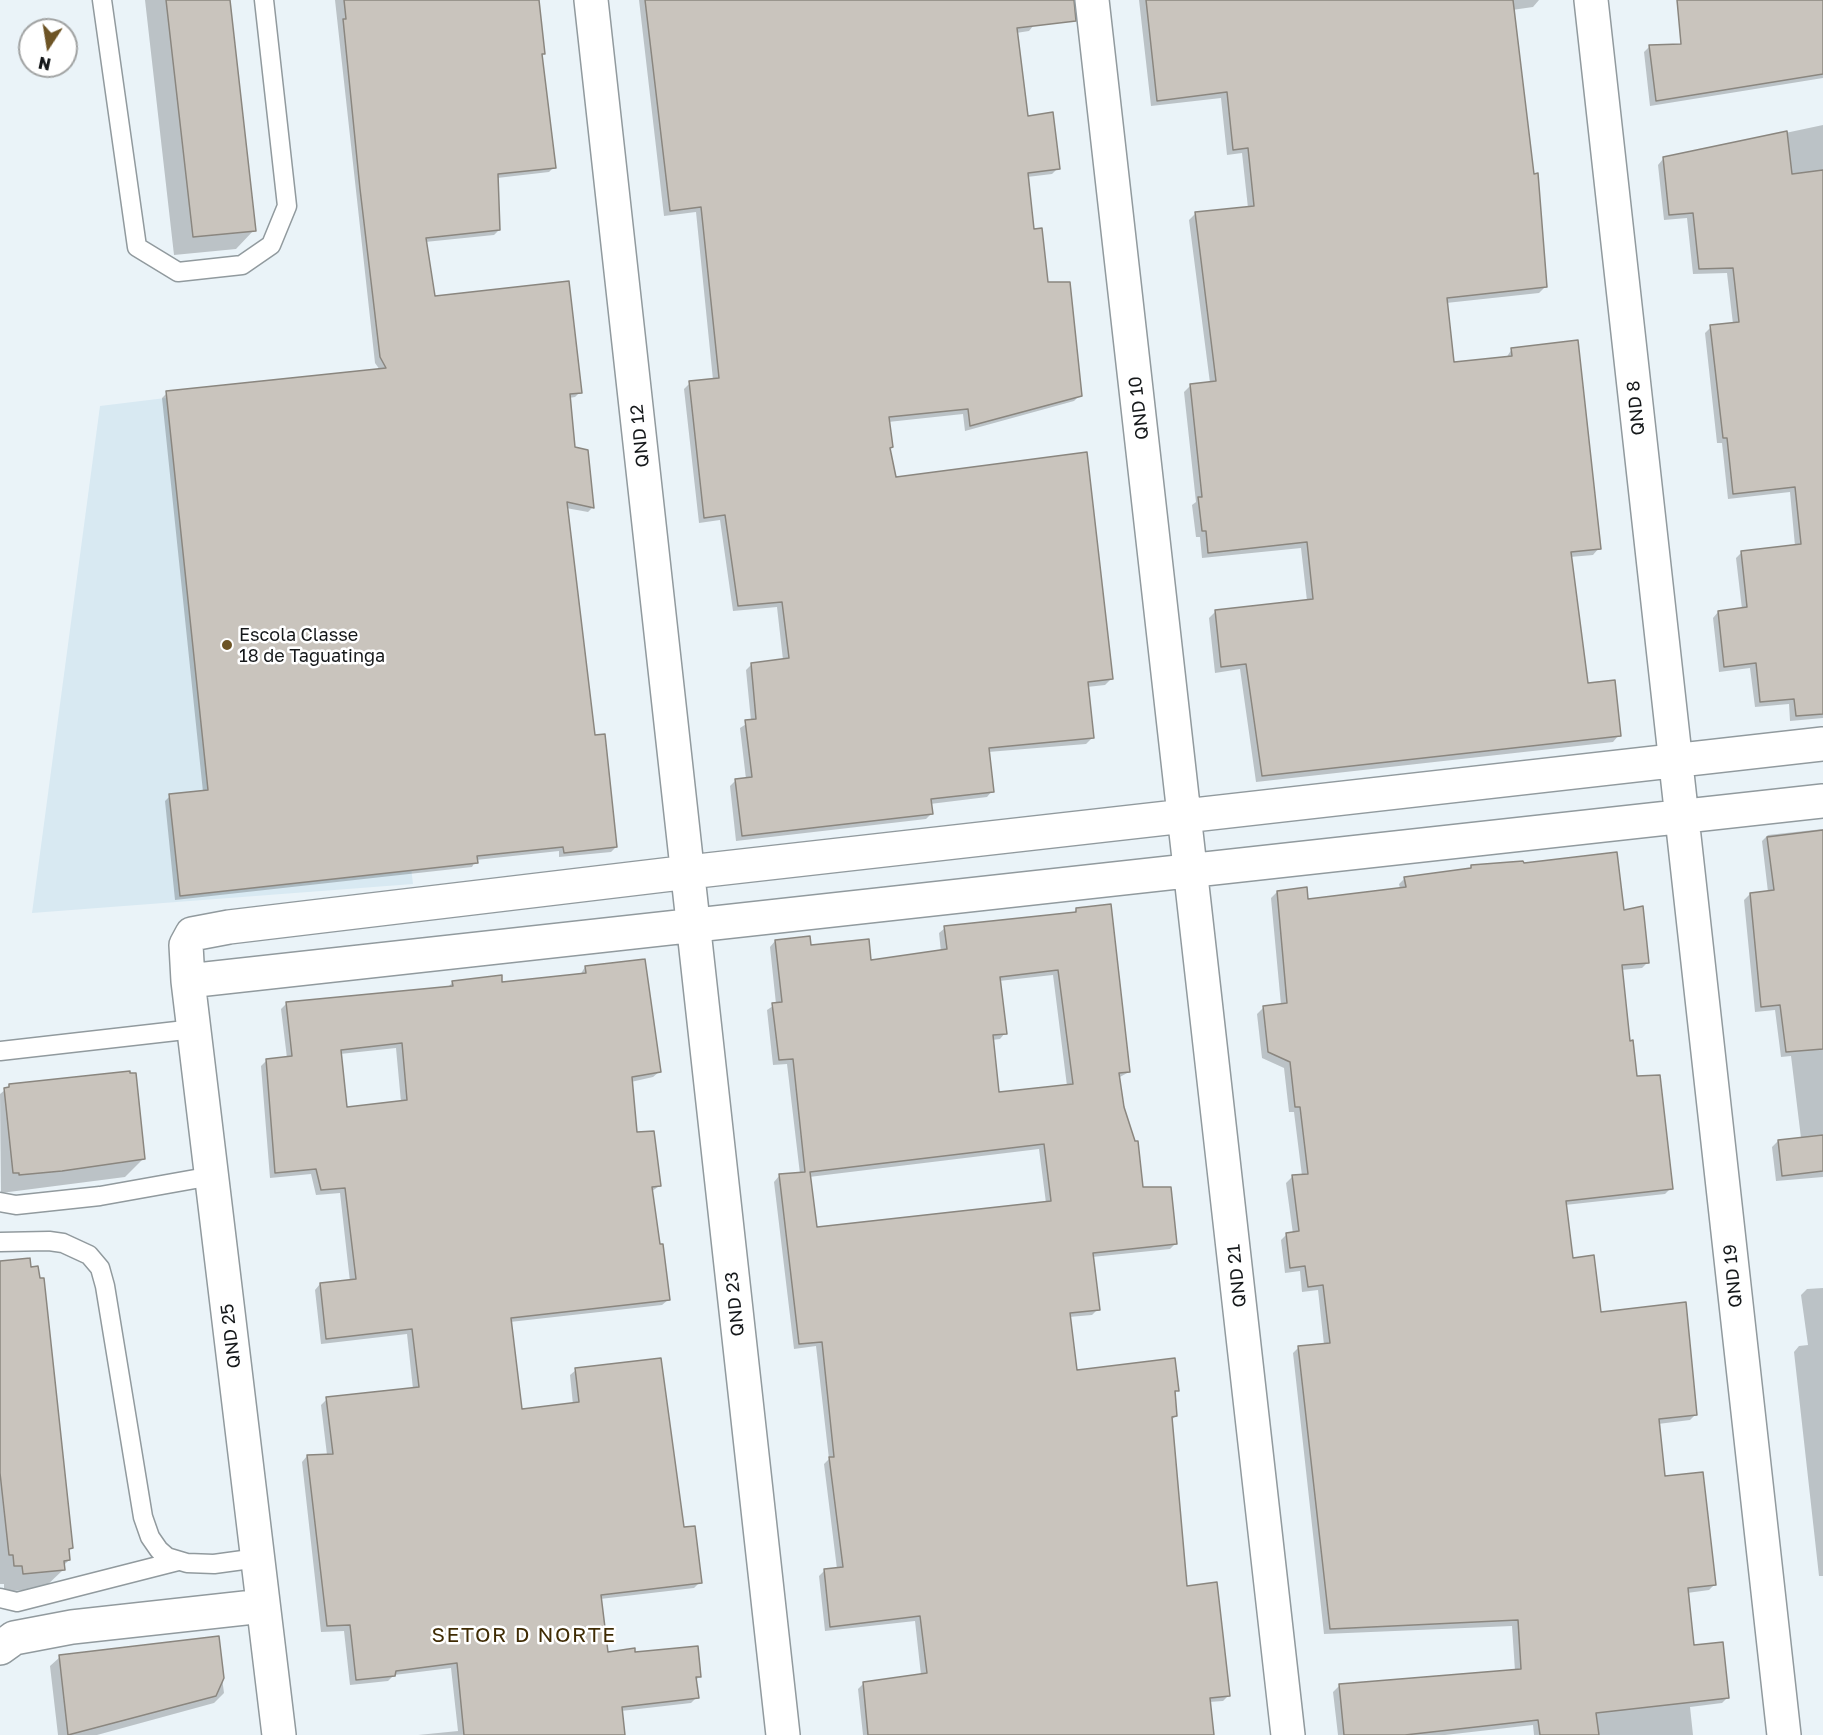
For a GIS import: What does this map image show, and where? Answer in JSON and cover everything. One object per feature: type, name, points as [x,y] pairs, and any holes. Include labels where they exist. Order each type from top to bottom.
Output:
[{"type":"street","name":"QND 12","points":[[591,0],[689,872]]},
{"type":"street","name":"QND 10","points":[[1092,0],[1185,816]]},
{"type":"street","name":"QND 8","points":[[1591,0],[1681,817]]},
{"type":"street","points":[[689,872],[1823,744]]},
{"type":"street","points":[[188,981],[1192,873],[1823,801]]},
{"type":"street","name":"QND 21","points":[[1185,816],[1288,1735]]},
{"type":"street","name":"QND 19","points":[[1681,817],[1784,1735]]},
{"type":"street","name":"QND 23","points":[[689,872],[693,927],[783,1735]]},
{"type":"street","name":"QND 25","points":[[279,1735],[188,981],[186,949],[189,937],[230,927],[689,872]]},
{"type":"street","points":[[0,1648],[14,1638],[61,1629],[263,1606]]},
{"type":"lane","points":[[102,0],[137,247],[178,272],[242,265],[271,245],[287,206],[264,0]]},
{"type":"lane","points":[[0,1052],[194,1029]]},
{"type":"lane","points":[[0,1202],[16,1205],[100,1196],[212,1176]]},
{"type":"lane","points":[[0,1242],[63,1243],[89,1255],[100,1268],[105,1286],[143,1517],[150,1537],[159,1550],[178,1562]]},
{"type":"lane","points":[[0,1598],[17,1602],[178,1562],[201,1564],[258,1558]]},
{"type":"shaded area","name":"Escola Classe 18 de Taguatinga","points":[[354,375],[413,884],[32,913],[100,406]]},
{"type":"building","points":[[166,0],[230,0],[256,231],[193,237]]},
{"type":"building","points":[[344,0],[539,0],[545,54],[542,54],[556,168],[498,174],[500,230],[426,238],[435,296],[569,281],[582,393],[570,394],[575,447],[588,450],[594,508],[567,502],[595,735],[605,734],[617,847],[564,853],[563,847],[477,856],[478,863],[180,896],[169,794],[208,790],[166,391],[386,368],[380,357],[360,189],[343,19],[346,19]]},
{"type":"building","points":[[645,0],[1074,0],[1076,21],[1017,28],[1028,116],[1053,112],[1060,169],[1028,173],[1034,229],[1042,228],[1048,282],[1070,282],[1082,396],[970,426],[968,409],[889,417],[893,447],[890,448],[896,477],[1087,452],[1113,679],[1088,682],[1094,738],[989,748],[994,792],[931,799],[933,814],[742,836],[735,779],[752,777],[745,720],[756,719],[751,663],[789,658],[782,602],[738,606],[725,515],[704,518],[689,381],[719,378],[701,207],[670,211]]},
{"type":"building","points":[[1146,0],[1513,0],[1534,174],[1538,173],[1547,287],[1447,298],[1454,362],[1512,356],[1511,348],[1578,340],[1601,549],[1571,552],[1588,683],[1615,680],[1621,736],[1262,776],[1246,664],[1221,667],[1215,610],[1313,599],[1307,542],[1208,553],[1206,531],[1202,531],[1198,497],[1202,497],[1190,384],[1216,381],[1195,212],[1254,206],[1248,148],[1233,150],[1227,92],[1157,101]]},
{"type":"building","points":[[1677,0],[1823,0],[1823,74],[1656,101],[1649,45],[1681,44]]},
{"type":"building","points":[[1787,131],[1792,174],[1823,170],[1823,714],[1796,716],[1794,699],[1760,702],[1756,663],[1724,667],[1718,611],[1747,607],[1741,551],[1801,544],[1795,487],[1733,494],[1727,438],[1723,438],[1710,325],[1739,322],[1733,268],[1699,269],[1693,213],[1669,215],[1663,157]]},
{"type":"building","points":[[1823,830],[1823,1049],[1786,1052],[1780,1005],[1761,1007],[1750,893],[1774,890],[1767,837]]},
{"type":"building","points":[[1617,852],[1624,910],[1643,906],[1649,963],[1622,965],[1630,1041],[1633,1040],[1637,1076],[1660,1075],[1673,1189],[1566,1201],[1573,1258],[1594,1255],[1601,1312],[1686,1302],[1697,1415],[1659,1419],[1665,1476],[1703,1472],[1716,1585],[1688,1588],[1694,1645],[1723,1642],[1729,1698],[1596,1713],[1599,1735],[1540,1735],[1538,1720],[1405,1735],[1344,1735],[1339,1684],[1521,1669],[1518,1620],[1330,1629],[1298,1346],[1330,1343],[1323,1285],[1308,1287],[1305,1266],[1290,1268],[1286,1233],[1299,1231],[1292,1175],[1308,1174],[1300,1107],[1295,1107],[1290,1062],[1268,1052],[1263,1006],[1287,1003],[1277,891],[1307,887],[1308,899],[1406,887],[1404,877],[1471,868],[1471,865],[1523,861],[1524,863]]},
{"type":"building","points":[[1111,904],[1130,1072],[1119,1073],[1124,1107],[1135,1141],[1138,1141],[1143,1187],[1171,1187],[1177,1244],[1093,1253],[1100,1310],[1070,1313],[1077,1370],[1175,1358],[1179,1391],[1175,1391],[1177,1416],[1172,1417],[1187,1586],[1217,1582],[1230,1696],[1210,1698],[1214,1735],[868,1735],[863,1682],[927,1673],[920,1616],[830,1627],[824,1569],[843,1567],[829,1457],[834,1457],[822,1342],[799,1344],[779,1174],[805,1172],[793,1059],[779,1060],[772,1003],[782,1002],[775,940],[810,936],[811,945],[869,939],[871,960],[947,949],[944,926],[1076,912],[1076,908]],"holes":[[[1058,970],[1073,1084],[999,1092],[993,1035],[1007,1034],[1000,977]],[[1044,1144],[1051,1201],[817,1227],[810,1172]]]},
{"type":"building","points":[[645,959],[661,1072],[632,1077],[637,1132],[654,1131],[661,1186],[652,1187],[660,1244],[663,1244],[670,1300],[511,1318],[522,1409],[579,1402],[575,1368],[661,1358],[684,1527],[695,1526],[702,1583],[601,1595],[608,1652],[635,1648],[635,1652],[698,1646],[701,1677],[696,1677],[699,1698],[622,1707],[625,1735],[464,1735],[457,1663],[396,1671],[395,1676],[356,1680],[350,1625],[327,1626],[307,1455],[333,1454],[326,1397],[419,1387],[412,1329],[326,1339],[320,1283],[356,1279],[345,1188],[321,1190],[316,1169],[275,1173],[266,1059],[292,1056],[286,1002],[453,986],[452,981],[502,975],[502,982],[586,973],[585,966]],"holes":[[[402,1043],[407,1100],[347,1107],[341,1050]]]},
{"type":"building","points":[[130,1071],[130,1073],[136,1073],[145,1159],[62,1171],[19,1175],[19,1173],[13,1173],[4,1088],[9,1087],[9,1084]]},
{"type":"building","points":[[1823,1135],[1823,1171],[1782,1176],[1778,1140]]},
{"type":"building","points":[[30,1258],[31,1267],[38,1266],[40,1278],[44,1278],[73,1548],[69,1549],[70,1560],[64,1561],[65,1570],[23,1574],[22,1566],[14,1566],[13,1555],[9,1555],[0,1473],[0,1261]]},
{"type":"building","points":[[219,1636],[224,1678],[216,1696],[68,1735],[59,1655]]},
{"type":"place","name":"Escola Classe 18 de Taguatinga","points":[[227,645]]},
{"type":"district","name":"SETOR D NORTE","points":[[524,1635]]}]
